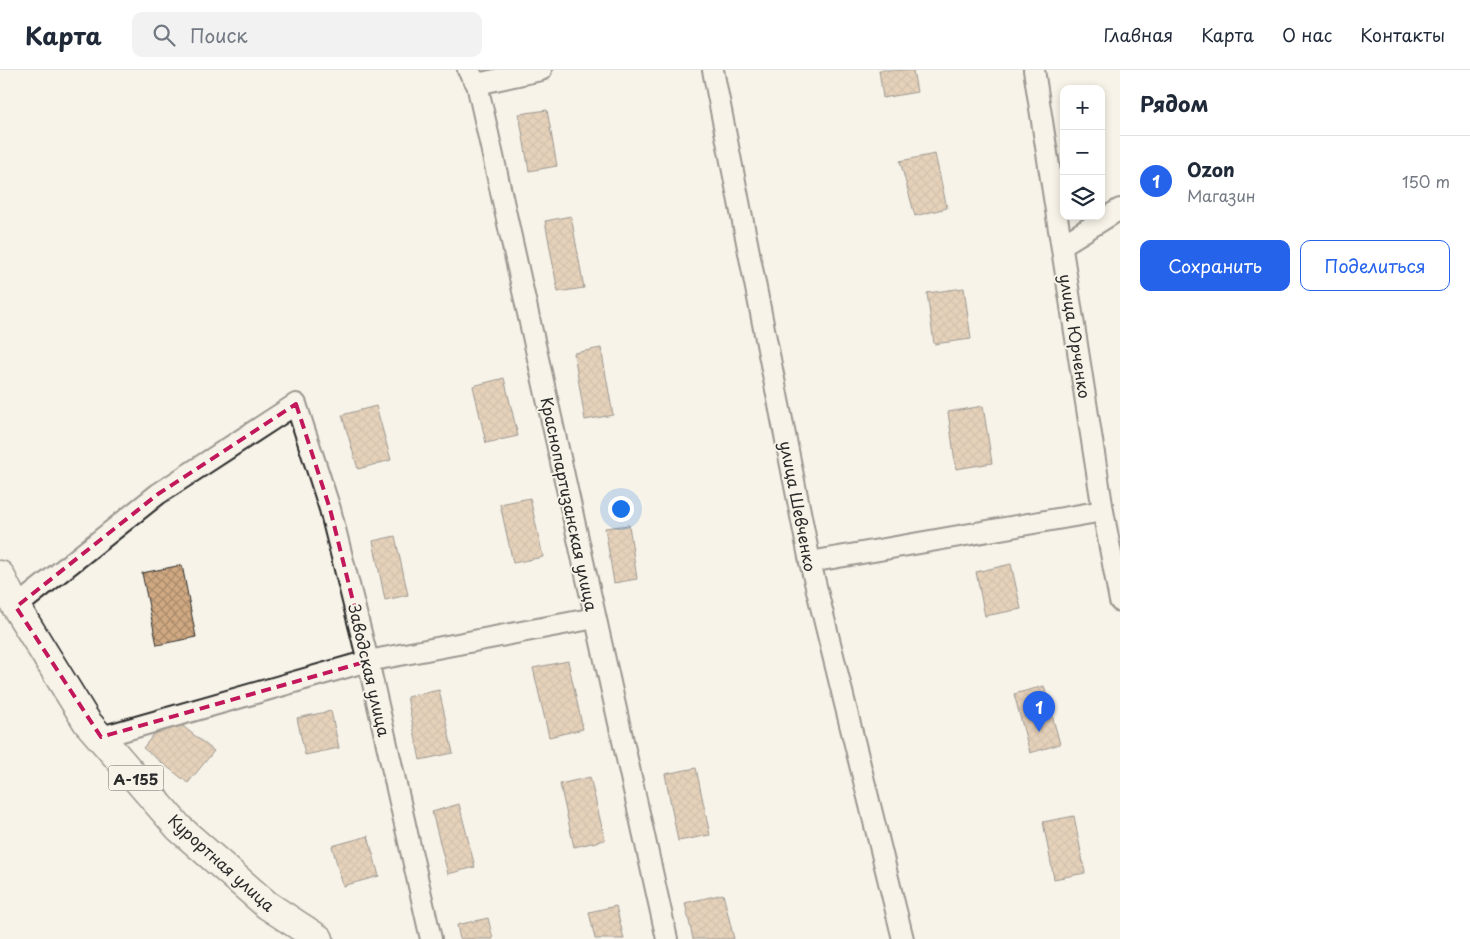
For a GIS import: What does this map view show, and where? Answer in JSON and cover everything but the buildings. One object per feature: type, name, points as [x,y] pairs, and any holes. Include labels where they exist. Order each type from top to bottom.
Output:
[{"type":"main road","name":"Курортная улица","points":[[0,575],[16,607],[87,722],[179,828],[268,905],[319,939]]},
{"type":"street","points":[[473,77],[541,70]]},
{"type":"street","name":"улица Шевченко","points":[[713,70],[810,562],[903,939]]},
{"type":"street","name":"улица Юрченко","points":[[1034,70],[1103,511],[1120,601]]},
{"type":"street","name":"Краснопартизанская улица","points":[[473,77],[667,939]]},
{"type":"street","points":[[1062,245],[1120,209]]},
{"type":"street","name":"Заводская улица","points":[[16,607],[158,494],[296,404],[330,509],[368,661],[431,939]]},
{"type":"street","points":[[810,562],[1103,511]]},
{"type":"street","points":[[101,738],[368,661],[595,618]]},
{"type":"highlighted area","points":[[296,404],[330,509],[368,661],[101,737],[16,607],[158,494]]},
{"type":"place","name":"Ozon","points":[[1039,732]]}]
